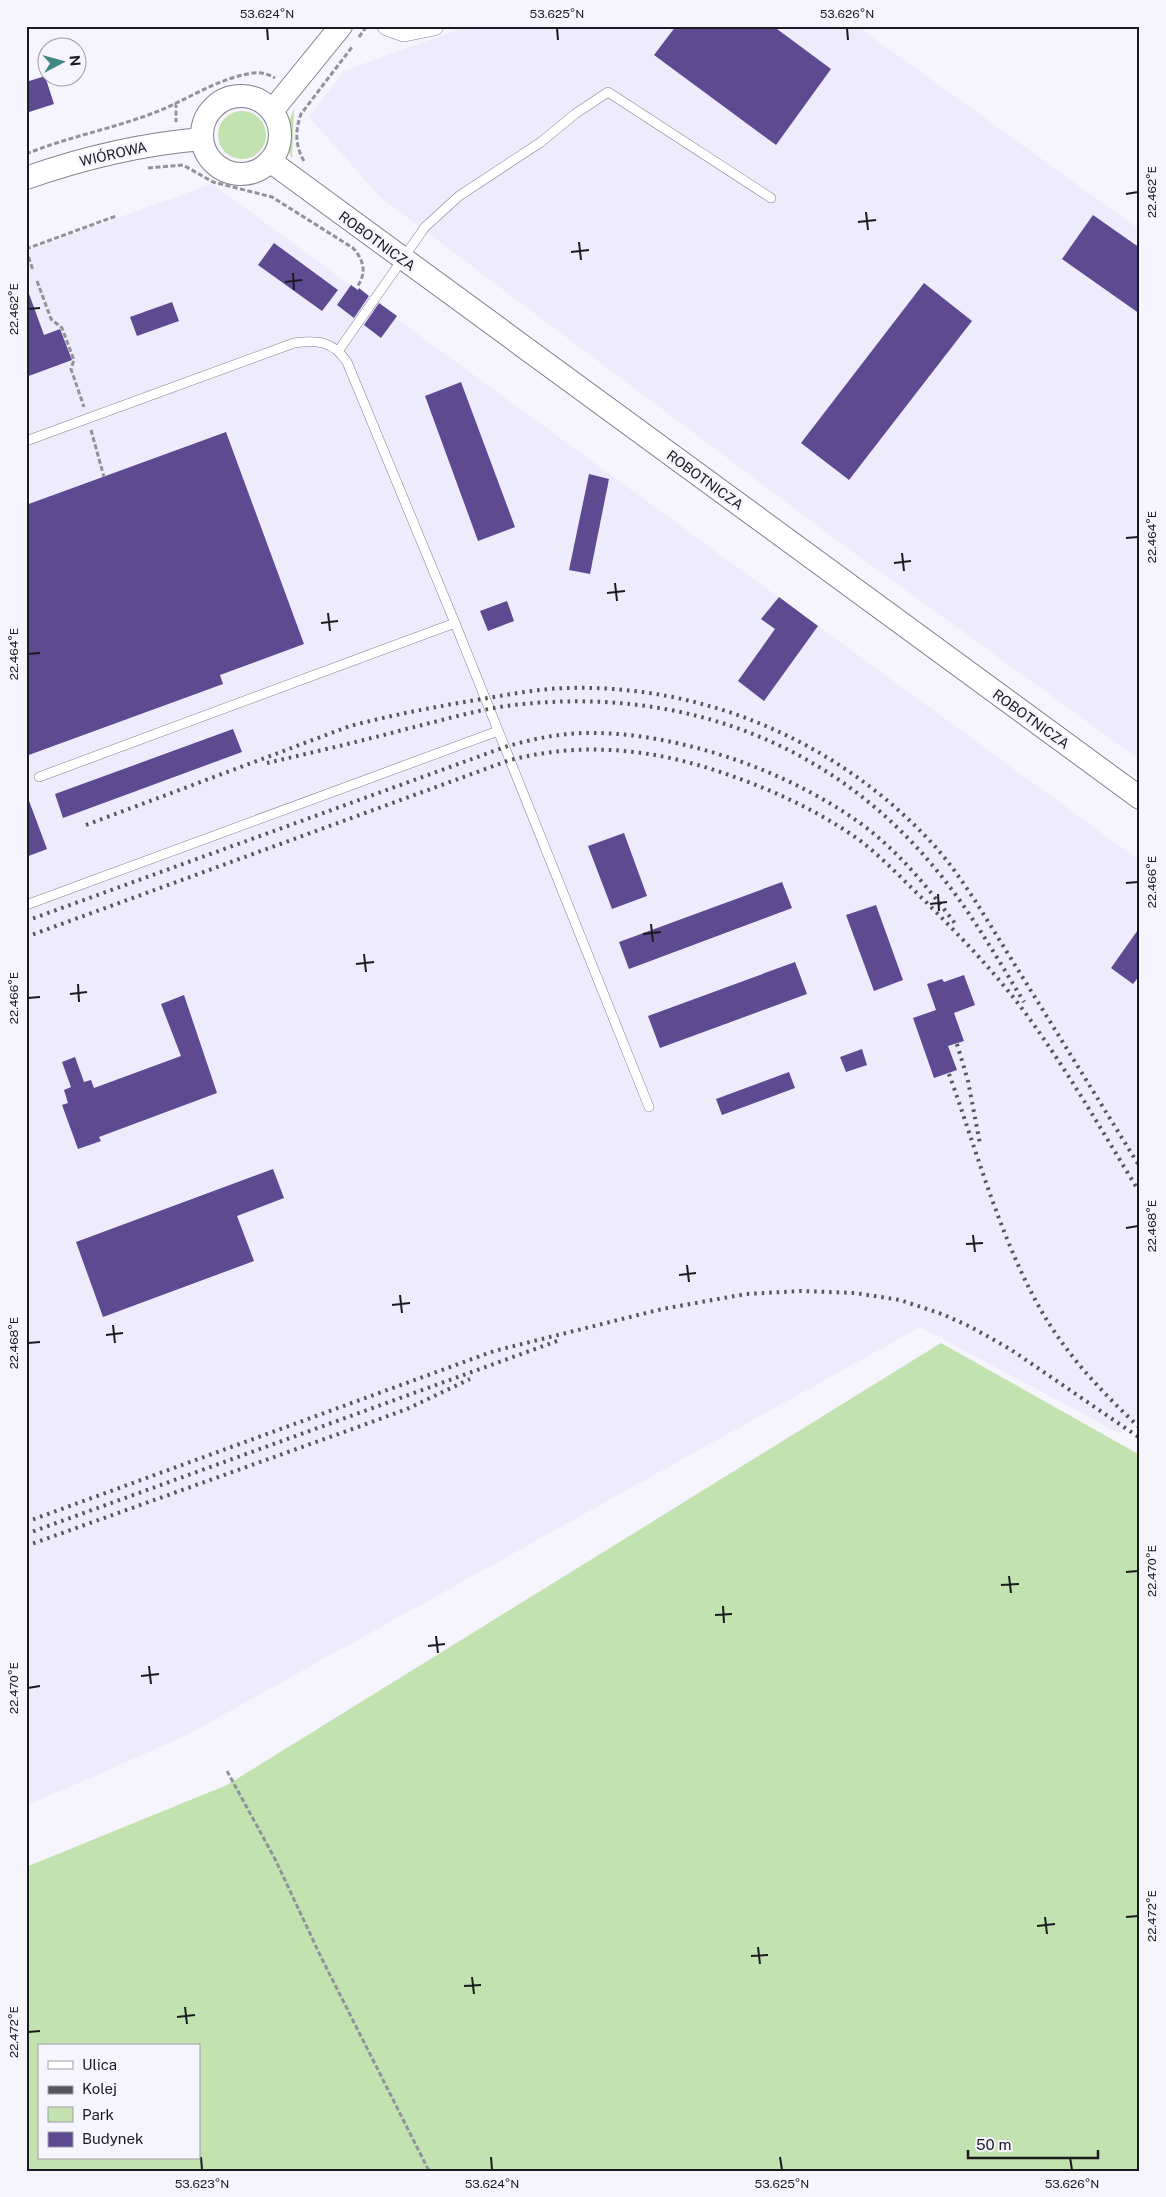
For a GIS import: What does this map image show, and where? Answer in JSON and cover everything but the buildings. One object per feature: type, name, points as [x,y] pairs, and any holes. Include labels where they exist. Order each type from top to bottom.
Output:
[{"type":"street","points":[[272,111],[341,26]]},
{"type":"street","points":[[387,26],[404,32],[434,26]]},
{"type":"street","points":[[236,96],[249,97],[258,100],[272,111],[279,126],[280,135],[270,161],[257,170],[237,174],[227,171],[211,160],[202,139],[203,125],[209,113],[226,99],[236,96]]},
{"type":"street","name":"WIÓROWA","points":[[26,178],[74,162],[112,153],[177,141],[202,139]]},
{"type":"street","name":"ROBOTNICZA","points":[[270,161],[1140,798]]},
{"type":"lane","points":[[339,350],[425,226],[459,196],[541,142],[575,114],[608,92],[771,198]]},
{"type":"lane","points":[[26,440],[294,342],[326,343],[339,350],[347,362],[455,623],[649,1107]]},
{"type":"lane","points":[[40,777],[455,623]]},
{"type":"lane","points":[[26,905],[498,731]]},
{"type":"path","points":[[304,160],[298,149],[298,124],[301,114],[367,26]]},
{"type":"path","points":[[26,154],[162,110],[208,86],[227,79],[254,72],[267,74],[277,79]]},
{"type":"path","points":[[140,168],[183,166],[213,182],[272,197],[359,254],[364,270],[362,280],[357,287]]},
{"type":"path","points":[[34,270],[26,249],[116,216]]},
{"type":"path","points":[[37,281],[51,319],[62,328],[74,360],[70,369],[88,418],[104,476]]},
{"type":"path","points":[[227,1772],[275,1858],[322,1957],[429,2171]]},
{"type":"shaded area","points":[[468,26],[857,26],[1140,230],[1140,760],[846,547],[380,197],[309,117],[344,71]]},
{"type":"shaded area","points":[[212,184],[1140,861],[1140,1418],[1119,1433],[920,1327],[185,1736],[26,1806],[26,251]]},
{"type":"green space","points":[[294,108],[292,158],[289,153],[287,140],[288,126]]},
{"type":"green space","points":[[237,111],[247,111],[259,118],[266,130],[266,140],[259,152],[247,159],[237,159],[229,155],[222,148],[218,140],[218,130],[222,122],[229,115]]},
{"type":"green space","points":[[941,1343],[1140,1455],[1140,2171],[26,2171],[26,1867],[227,1785]]},
{"type":"railway","points":[[86,825],[350,726],[444,705],[521,692],[566,688],[617,689],[668,696],[717,708],[765,726],[811,748],[854,775],[894,806],[931,842],[949,863],[976,902],[1140,1167]]},
{"type":"railway","points":[[267,763],[475,712],[514,705],[576,701],[635,705],[693,715],[748,732],[801,757],[850,788],[896,826],[938,872],[962,903],[1024,1002]]},
{"type":"railway","points":[[26,921],[505,747],[551,736],[598,733],[669,741],[706,750],[743,762],[813,794],[845,812],[885,843],[918,877],[957,926]]},
{"type":"railway","points":[[26,937],[510,760],[538,754],[593,750],[620,751],[675,759],[729,775],[796,802],[858,839],[884,861],[961,938],[1017,1002],[1066,1072],[1140,1193]]},
{"type":"railway","points":[[957,1044],[968,1081],[980,1144]]},
{"type":"railway","points":[[949,1074],[1005,1235],[1034,1297],[1050,1325],[1080,1366],[1103,1392],[1140,1428]]},
{"type":"railway","points":[[26,1522],[494,1351],[662,1309],[746,1294],[801,1291],[855,1293],[900,1300],[942,1314],[971,1327],[1010,1349],[1140,1438]]},
{"type":"railway","points":[[26,1534],[557,1341]]},
{"type":"railway","points":[[26,1546],[407,1409],[470,1379]]}]
